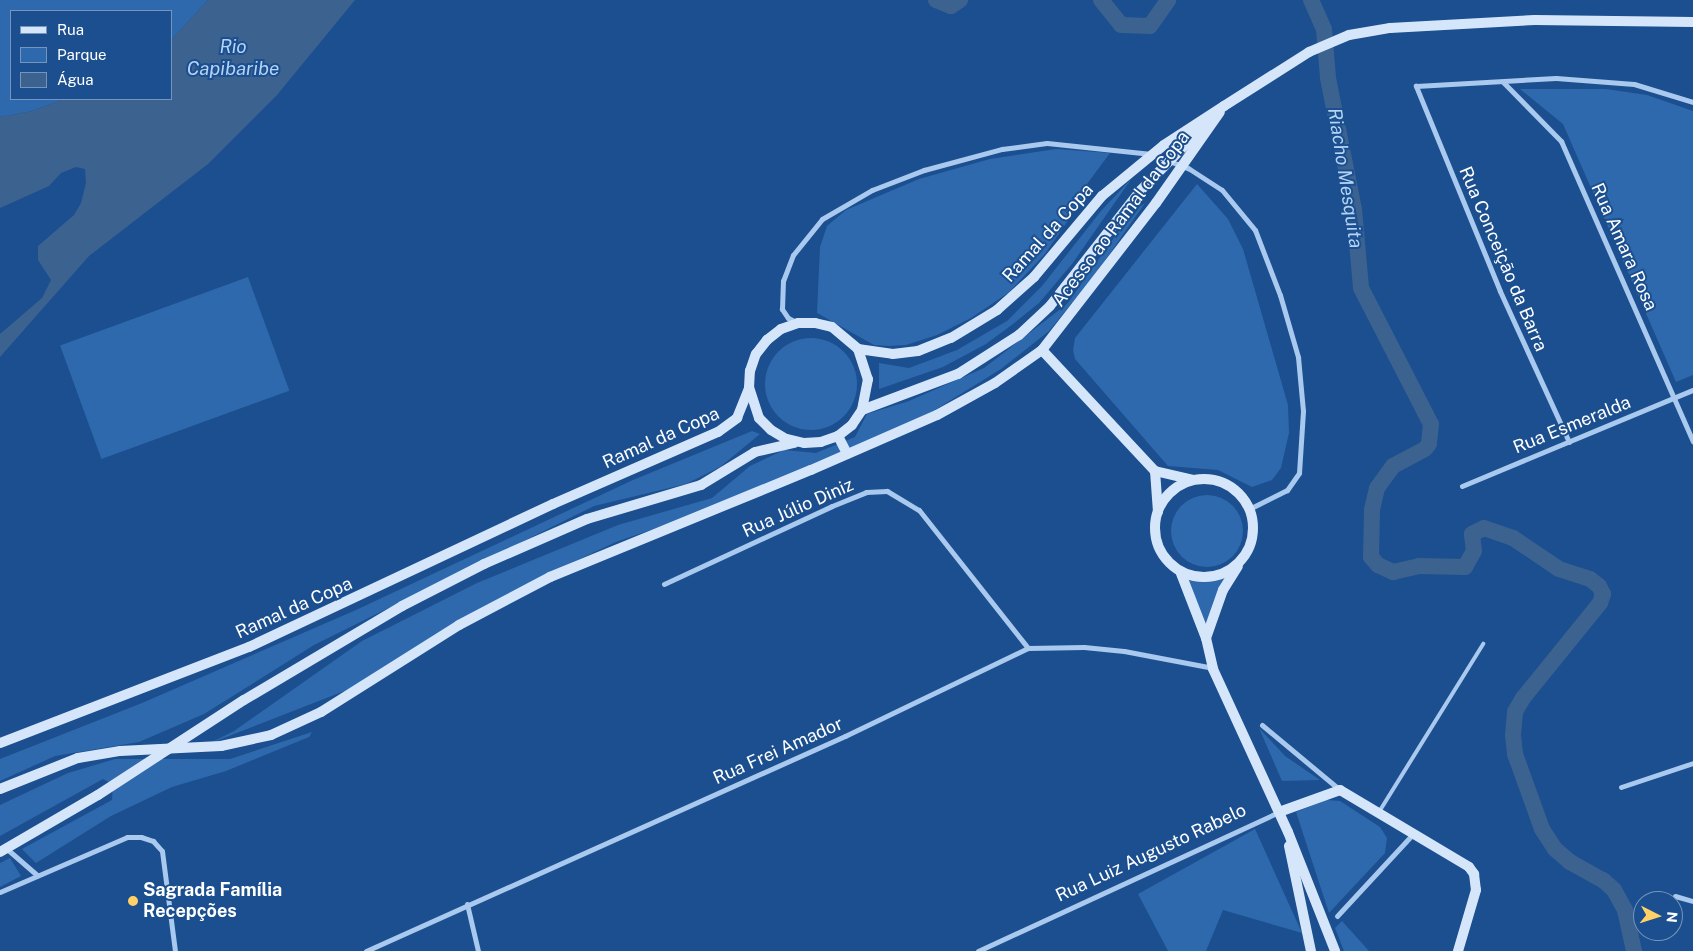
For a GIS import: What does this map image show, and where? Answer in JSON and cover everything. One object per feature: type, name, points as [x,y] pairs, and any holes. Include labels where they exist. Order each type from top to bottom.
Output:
[{"type":"main road","points":[[862,410],[958,374],[1019,335],[1050,306],[1141,190],[1224,106],[1309,52],[1358,34],[1425,25],[1535,20],[1688,22]]},
{"type":"main road","name":"Ramal da Copa","points":[[0,743],[249,647],[553,504],[704,438],[737,418],[749,388],[750,370],[756,354],[767,340],[781,329],[798,324],[815,323],[832,328],[858,349],[893,354],[918,351],[951,338],[997,310],[1034,277],[1102,196],[1164,145],[1224,106]]},
{"type":"main road","name":"Acesso ao Ramal da Copa","points":[[1042,350],[1156,203],[1224,106]]},
{"type":"main road","points":[[4,851],[98,795],[244,700],[402,606],[484,564],[587,520],[701,485],[755,452],[787,443],[821,442],[838,436],[852,424],[862,410],[868,379],[858,349]]},
{"type":"main road","points":[[0,789],[78,758],[120,751],[221,746],[271,735],[321,712],[459,625],[550,577],[938,415],[995,383],[1042,350],[1155,471],[1193,480],[1224,483],[1237,491],[1249,509],[1253,533],[1241,561],[1223,590],[1206,638]]},
{"type":"main road","points":[[749,388],[759,418],[771,430],[786,439],[804,443]]},
{"type":"main road","points":[[838,436],[847,454]]},
{"type":"main road","points":[[1155,471],[1158,513],[1156,529],[1159,546],[1167,560],[1180,571],[1196,576],[1212,577],[1241,561]]},
{"type":"main road","points":[[1158,513],[1172,492],[1193,480]]},
{"type":"main road","points":[[1180,571],[1206,638],[1213,668],[1288,832],[1335,951]]},
{"type":"main road","points":[[1340,790],[1412,835],[1469,867],[1474,874],[1476,890],[1458,951]]},
{"type":"main road","name":"Rua Luiz Augusto Rabelo","points":[[1278,812],[1340,790]]},
{"type":"main road","points":[[1288,832],[1291,868],[1310,935],[1311,951]]},
{"type":"street","points":[[1503,82],[1556,78],[1634,84],[1693,102]]},
{"type":"street","name":"Rua Conceição da Barra","points":[[1503,82],[1416,86],[1500,291],[1569,442]]},
{"type":"street","name":"Rua Amara Rosa","points":[[1503,82],[1561,141],[1693,441]]},
{"type":"street","points":[[798,324],[788,318],[782,309],[783,281],[793,255],[822,219],[872,190],[924,170],[1002,149],[1047,143],[1151,154],[1188,168],[1222,190],[1255,230],[1280,295],[1298,357],[1303,411],[1299,473],[1287,490],[1249,509]]},
{"type":"street","name":"Rua Esmeralda","points":[[1462,486],[1693,390]]},
{"type":"street","name":"Rua Júlio Diniz","points":[[664,584],[866,492],[887,491],[919,510],[1028,648]]},
{"type":"street","name":"Rua Frei Amador","points":[[366,951],[467,904],[846,736],[1028,648],[1084,647],[1124,651],[1213,668]]},
{"type":"street","points":[[1262,725],[1340,790]]},
{"type":"street","points":[[1621,787],[1693,763]]},
{"type":"street","name":"Rua Luiz Augusto Rabelo","points":[[978,951],[1278,812]]},
{"type":"street","points":[[1337,916],[1412,835]]},
{"type":"street","points":[[0,892],[127,837],[141,837],[153,841],[162,851],[175,951]]},
{"type":"street","points":[[4,851],[37,875]]},
{"type":"street","points":[[467,904],[478,951]]},
{"type":"lane","points":[[1378,814],[1483,644]]},
{"type":"green space","points":[[0,0],[208,0],[172,39],[172,10],[10,10],[10,100],[61,100],[32,111],[0,117]]},
{"type":"green space","points":[[1520,89],[1606,89],[1647,95],[1693,111],[1693,375],[1676,382],[1563,124]]},
{"type":"green space","points":[[1056,149],[1110,153],[1087,184],[1091,187],[1045,254],[1008,293],[971,318],[937,335],[906,345],[874,345],[817,313],[820,247],[827,226],[846,210],[919,179],[990,159]]},
{"type":"green space","points":[[1132,178],[1072,264],[1039,303],[986,344],[943,367],[879,389],[879,363],[909,368],[957,350],[1007,321],[1042,286],[1101,211]]},
{"type":"green space","points":[[1197,184],[1228,219],[1243,249],[1288,405],[1289,433],[1281,468],[1272,480],[1252,487],[1218,470],[1168,466],[1075,359],[1073,350],[1075,338]]},
{"type":"green space","points":[[1145,203],[1095,275],[1049,331],[1001,369],[930,413],[716,507],[616,542],[545,575],[347,690],[206,745],[234,731],[362,641],[477,583],[618,525],[712,498],[750,466],[784,450],[816,453],[855,437],[867,414],[909,401],[984,368],[1067,304],[1133,211]]},
{"type":"green space","points":[[248,277],[289,391],[101,459],[60,345]]},
{"type":"green space","points":[[811,338],[828,342],[843,352],[853,367],[857,384],[853,401],[843,416],[828,426],[811,430],[794,426],[779,416],[769,401],[765,384],[769,367],[779,352],[794,342]]},
{"type":"green space","points":[[752,431],[760,434],[720,467],[686,484],[594,506],[314,645],[204,714],[139,742],[55,756],[0,781],[0,759],[142,703],[356,610],[633,480]]},
{"type":"green space","points":[[1207,495],[1227,501],[1237,511],[1243,531],[1237,551],[1227,561],[1207,567],[1187,561],[1177,551],[1171,531],[1177,511],[1187,501]]},
{"type":"green space","points":[[1233,569],[1206,633],[1183,574],[1213,578]]},
{"type":"green space","points":[[1259,728],[1285,756],[1320,780],[1282,781]]},
{"type":"green space","points":[[312,732],[309,737],[226,771],[172,787],[111,816],[36,863],[22,849],[112,800],[113,784],[103,779],[0,836],[0,805],[68,773],[115,759],[230,759]]},
{"type":"green space","points":[[1326,800],[1340,801],[1380,827],[1387,838],[1385,853],[1329,913],[1296,812]]},
{"type":"green space","points":[[1255,829],[1302,933],[1223,910],[1206,951],[1168,951],[1138,894]]},
{"type":"green space","points":[[10,858],[21,876],[0,887],[0,863]]},
{"type":"green space","points":[[1342,921],[1369,951],[1344,951],[1335,928]]},
{"type":"water","name":"Rio Capibaribe","points":[[208,0],[355,0],[277,95],[208,164],[89,256],[0,357],[0,334],[42,298],[51,280],[38,260],[38,246],[74,215],[81,203],[86,183],[85,169],[76,167],[61,173],[49,186],[0,208],[0,117],[32,111],[61,100],[172,100],[172,39]]},
{"type":"waterway","name":"Riacho Mesquita","points":[[936,0],[951,6],[960,0]]},
{"type":"waterway","name":"Riacho Mesquita","points":[[1101,0],[1121,25],[1150,26],[1168,0]]},
{"type":"waterway","name":"Riacho Mesquita","points":[[1311,0],[1324,29],[1328,78],[1354,209],[1361,288],[1431,424],[1429,444],[1425,449],[1393,466],[1377,488],[1372,510],[1371,557],[1378,565],[1393,572],[1419,566],[1465,567],[1474,551],[1472,534],[1484,528],[1513,538],[1559,569],[1590,579],[1599,586],[1603,594],[1600,603],[1523,698],[1515,712],[1513,735],[1515,754],[1542,829],[1555,849],[1570,862],[1603,880],[1614,890],[1625,910],[1634,951]]},
{"type":"place","name":"Sagrada Família Recepções","points":[[133,901]]}]
